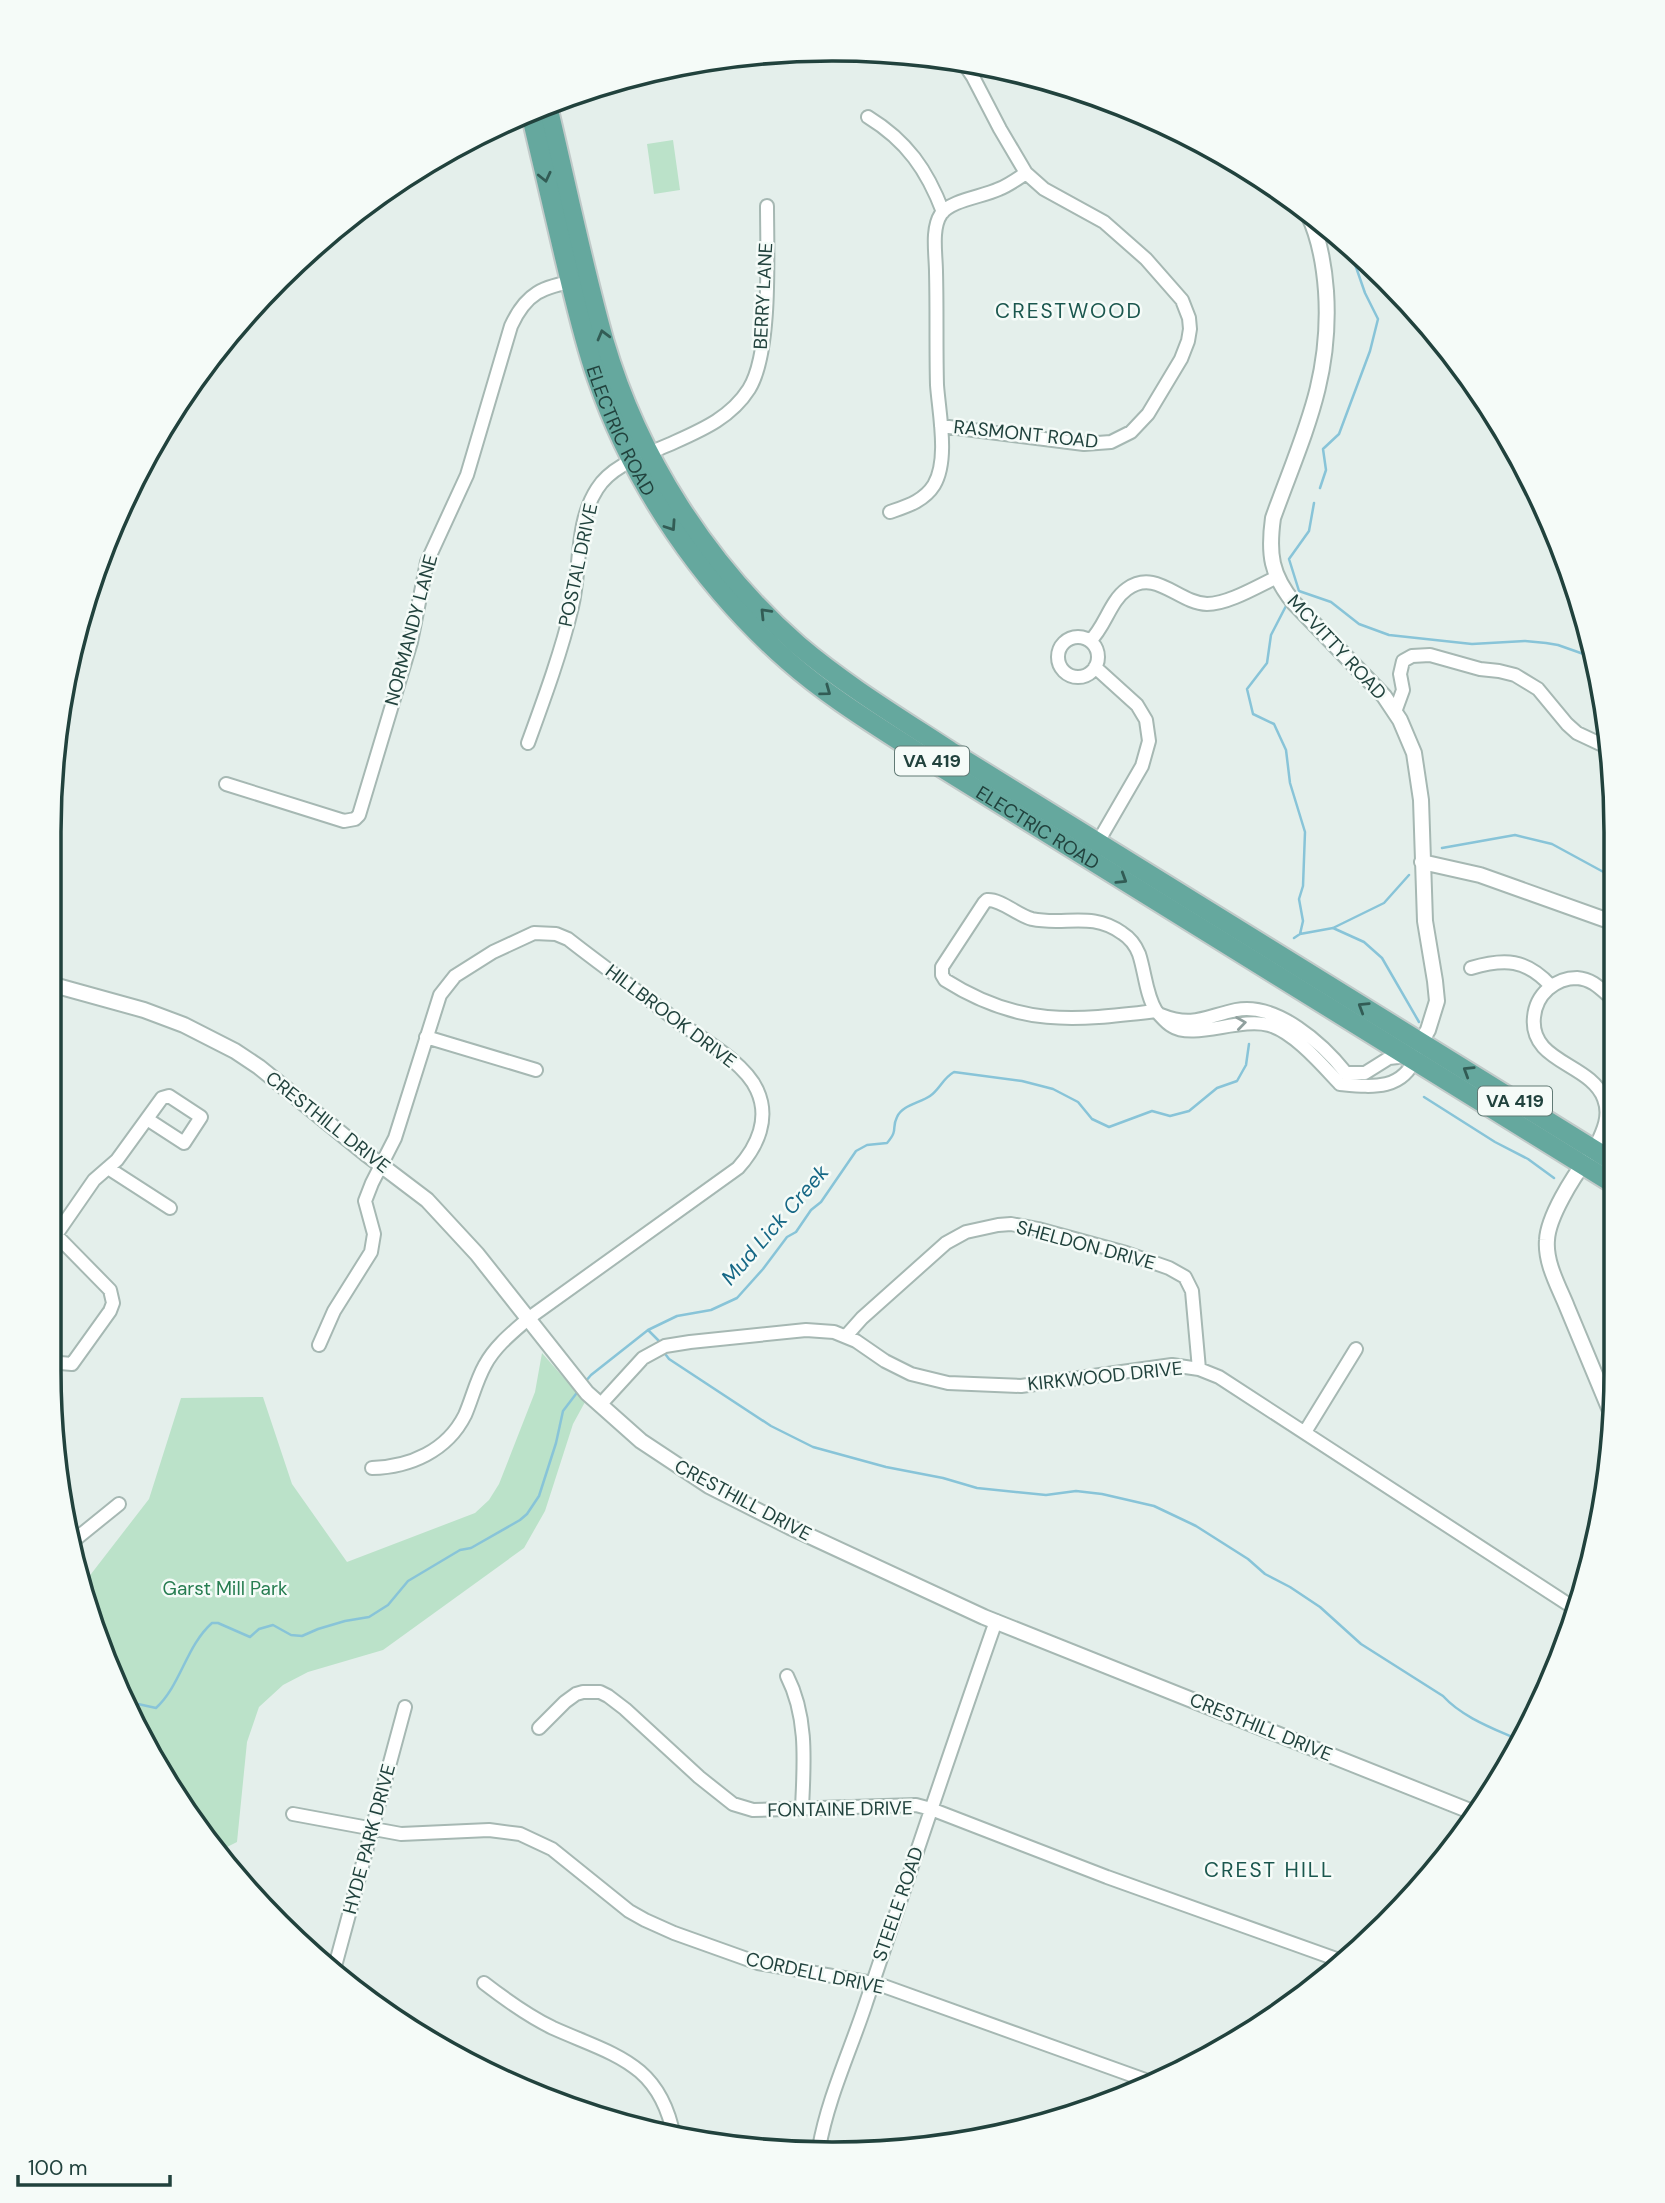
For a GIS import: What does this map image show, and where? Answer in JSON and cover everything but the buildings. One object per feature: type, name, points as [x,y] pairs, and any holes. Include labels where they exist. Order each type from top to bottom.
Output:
[{"type":"main road","name":"ELECTRIC ROAD","points":[[549,115],[580,281]]},
{"type":"main road","name":"ELECTRIC ROAD","points":[[533,122],[580,281],[604,341],[641,457],[666,518],[710,579],[765,639],[818,685],[923,756],[1408,1058],[1595,1158]]},
{"type":"main road","points":[[529,124],[536,135]]},
{"type":"main road","name":"ELECTRIC ROAD","points":[[641,457],[722,565],[748,595],[797,644],[859,692],[1421,1042],[1595,1158]]},
{"type":"street","name":"RASMONT ROAD","points":[[941,426],[1084,444],[1111,442],[1130,432],[1148,414],[1171,378],[1188,341],[1190,330],[1182,300],[1146,259],[1104,222],[1044,189],[1027,173],[971,74]]},
{"type":"street","points":[[868,117],[916,158],[933,185],[943,212]]},
{"type":"street","points":[[890,512],[920,500],[935,482],[939,472],[941,426],[937,384],[938,219],[954,204],[1003,188],[1027,173]]},
{"type":"street","name":"BERRY LANE","points":[[641,457],[708,427],[740,401],[754,378],[759,363],[765,315],[767,206]]},
{"type":"street","name":"MCVITTY ROAD","points":[[1314,231],[1323,257],[1328,315],[1324,367],[1316,401],[1273,518],[1270,551],[1277,577],[1291,599],[1370,681],[1395,712],[1407,734],[1417,769],[1421,800],[1425,921],[1437,1001],[1421,1042]]},
{"type":"street","name":"NORMANDY LANE","points":[[226,784],[344,821],[355,819],[359,815],[411,642],[427,562],[467,475],[512,326],[522,305],[532,296],[555,284],[580,281]]},
{"type":"street","name":"POSTAL DRIVE","points":[[528,743],[572,607],[588,507],[598,486],[608,476],[641,457]]},
{"type":"street","points":[[1090,641],[1120,595],[1136,584],[1152,582],[1195,602],[1217,603],[1277,577]]},
{"type":"street","points":[[1078,637],[1090,641],[1097,653],[1096,667],[1085,676],[1076,677],[1066,673],[1059,662],[1060,649],[1070,639],[1078,637]]},
{"type":"street","points":[[1395,712],[1403,690],[1400,674],[1404,661],[1412,656],[1430,656],[1499,671],[1528,681],[1577,733],[1598,743]]},
{"type":"street","points":[[1096,667],[1137,705],[1146,720],[1149,733],[1147,754],[1142,766],[1098,842]]},
{"type":"street","points":[[1422,862],[1480,875],[1604,919]]},
{"type":"street","points":[[1408,1058],[1389,1058],[1365,1073],[1346,1073],[1322,1046],[1269,1013],[1247,1009],[1194,1021],[1163,1017],[1156,1011],[1101,1017],[1048,1018],[1023,1015],[997,1008],[956,987],[942,975],[942,967],[984,903],[988,900],[997,901],[1033,919],[1094,920],[1115,928],[1136,945],[1151,1001],[1156,1011],[1172,1027],[1184,1030],[1209,1029],[1253,1022],[1271,1025],[1283,1031],[1321,1063],[1340,1084],[1360,1086],[1395,1082],[1404,1076],[1408,1058],[1421,1042]]},
{"type":"street","name":"HILLBROOK DRIVE","points":[[319,1345],[334,1311],[371,1252],[374,1234],[365,1201],[394,1138],[440,995],[456,976],[493,953],[534,933],[556,934],[568,939],[726,1056],[753,1083],[761,1100],[762,1122],[759,1137],[738,1168],[529,1318],[510,1335],[485,1363],[464,1417],[444,1443],[418,1460],[372,1468]]},
{"type":"street","points":[[1471,968],[1499,962],[1524,965],[1534,969],[1551,986]]},
{"type":"street","points":[[1604,991],[1596,984],[1580,978],[1562,981],[1551,986],[1539,998],[1533,1020],[1537,1039],[1551,1054],[1604,1093]]},
{"type":"street","name":"CRESTHILL DRIVE","points":[[61,987],[144,1010],[184,1025],[226,1046],[259,1067],[427,1200],[529,1318],[582,1387],[641,1441],[709,1486],[742,1504],[996,1622],[1467,1809]]},
{"type":"street","points":[[426,1037],[536,1070]]},
{"type":"street","points":[[61,1228],[94,1180],[122,1153],[147,1119]]},
{"type":"street","points":[[1603,1394],[1559,1287],[1546,1244],[1551,1221],[1595,1158],[1604,1126]]},
{"type":"street","points":[[108,1168],[170,1208]]},
{"type":"street","name":"SHELDON DRIVE","points":[[846,1336],[899,1283],[953,1238],[980,1227],[1011,1224],[1126,1253],[1181,1273],[1192,1291],[1199,1369]]},
{"type":"street","points":[[61,1247],[110,1290],[113,1303],[72,1364],[61,1363]]},
{"type":"street","name":"KIRKWOOD DRIVE","points":[[600,1405],[643,1358],[666,1346],[806,1330],[834,1332],[846,1336],[911,1374],[948,1383],[1021,1386],[1172,1365],[1199,1369],[1219,1377],[1567,1604]]},
{"type":"street","points":[[1305,1432],[1356,1349]]},
{"type":"street","points":[[80,1536],[119,1504]]},
{"type":"street","name":"STEELE ROAD","points":[[820,2142],[836,2080],[996,1622]]},
{"type":"street","points":[[787,1676],[801,1717],[804,1770],[802,1808]]},
{"type":"street","name":"FONTAINE DRIVE","points":[[539,1728],[576,1694],[600,1692],[625,1709],[733,1804],[753,1810],[916,1805],[1332,1957]]},
{"type":"street","name":"HYDE PARK DRIVE","points":[[337,1960],[405,1707]]},
{"type":"street","name":"CORDELL DRIVE","points":[[293,1814],[401,1834],[477,1830],[520,1834],[552,1850],[629,1910],[674,1933],[758,1963],[872,1983],[1139,2078]]},
{"type":"street","points":[[484,1983],[529,2015],[599,2046],[635,2067],[651,2082],[660,2096],[670,2124]]},
{"type":"green space","points":[[673,140],[680,190],[654,194],[647,144]]},
{"type":"green space","name":"Garst Mill Park","points":[[542,1353],[585,1402],[573,1424],[545,1511],[524,1548],[383,1650],[308,1672],[283,1685],[259,1707],[247,1742],[237,1842],[227,1847],[191,1799],[141,1712],[120,1666],[90,1576],[149,1499],[181,1398],[263,1397],[292,1484],[347,1562],[475,1513],[489,1500],[499,1484],[535,1392]]},
{"type":"waterway","points":[[1320,488],[1326,470],[1323,449],[1339,434],[1370,351],[1378,319],[1356,267]]},
{"type":"waterway","points":[[1299,591],[1289,559],[1309,531],[1314,503]]},
{"type":"waterway","name":"Mud Lick Creek","points":[[1299,591],[1331,602],[1359,624],[1389,635],[1472,644],[1525,641],[1546,643],[1582,653]]},
{"type":"waterway","name":"Mud Lick Creek","points":[[1287,604],[1271,635],[1267,663],[1247,689],[1253,714],[1274,724],[1286,750],[1290,783],[1305,832],[1303,886],[1299,899],[1303,921],[1300,934],[1294,938]]},
{"type":"waterway","points":[[1442,848],[1515,835],[1552,844],[1604,872]]},
{"type":"waterway","points":[[1300,934],[1333,928],[1384,903],[1409,875]]},
{"type":"waterway","points":[[1333,928],[1364,942],[1382,958],[1419,1022]]},
{"type":"waterway","name":"Mud Lick Creek","points":[[585,1382],[648,1330],[677,1316],[711,1310],[737,1298],[787,1237],[796,1232],[811,1210],[821,1202],[856,1151],[867,1145],[887,1143],[893,1135],[899,1113],[930,1096],[954,1072],[1022,1081],[1053,1089],[1078,1102],[1092,1119],[1109,1127],[1152,1111],[1170,1116],[1189,1111],[1217,1088],[1237,1081],[1246,1065],[1249,1044]]},
{"type":"waterway","points":[[1424,1097],[1495,1142],[1528,1159],[1554,1178]]},
{"type":"waterway","points":[[648,1330],[659,1341]]},
{"type":"waterway","points":[[666,1355],[771,1426],[813,1447],[977,1488],[1046,1495],[1076,1491],[1154,1506],[1196,1526],[1248,1559],[1265,1574],[1320,1607],[1361,1644],[1443,1696],[1460,1711],[1511,1736]]},
{"type":"waterway","name":"Mud Lick Creek","points":[[137,1704],[156,1708],[165,1699],[196,1643],[212,1623],[250,1637],[259,1629],[273,1625],[291,1635],[302,1636],[345,1621],[369,1617],[388,1605],[408,1581],[460,1550],[471,1548],[520,1520],[539,1496],[563,1411],[579,1390]]},
{"type":"district","name":"CRESTWOOD","points":[[1069,311]]},
{"type":"district","name":"CREST HILL","points":[[1269,1870]]}]
